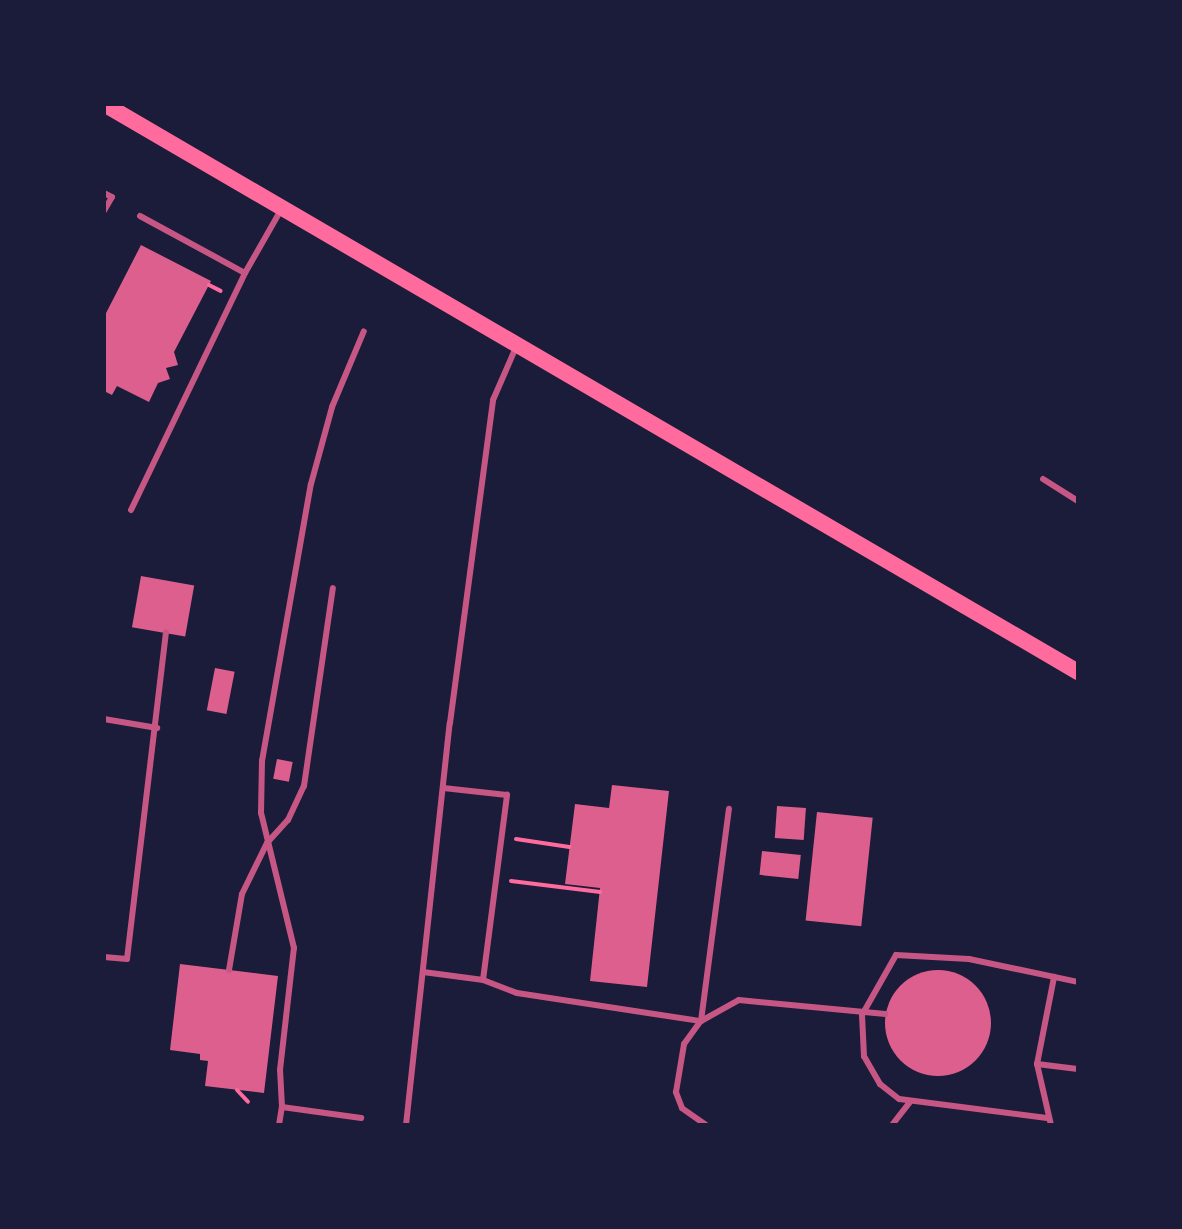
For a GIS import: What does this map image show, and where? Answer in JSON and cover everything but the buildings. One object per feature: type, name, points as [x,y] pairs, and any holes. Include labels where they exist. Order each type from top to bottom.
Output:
[{"type":"main road","points":[[104,104],[1078,672]]},
{"type":"lane","points":[[104,193],[112,197],[104,211]]},
{"type":"lane","points":[[131,510],[245,273],[283,208]]},
{"type":"lane","points":[[140,216],[245,273]]},
{"type":"lane","points":[[279,1125],[282,1107],[280,1070],[294,948],[261,813],[262,761],[320,443],[364,331]]},
{"type":"lane","points":[[406,1125],[443,788],[493,400],[517,345]]},
{"type":"lane","points":[[1043,479],[1078,501]]},
{"type":"lane","points":[[229,970],[242,894],[267,843],[288,820],[304,786],[333,588]]},
{"type":"lane","points":[[104,957],[127,959],[157,728],[166,632]]},
{"type":"lane","points":[[104,719],[157,728]]},
{"type":"lane","points":[[443,788],[507,795],[483,980]]},
{"type":"lane","points":[[701,1021],[729,809]]},
{"type":"lane","points":[[1054,977],[1037,1064],[1049,1122],[910,1102],[889,1093],[872,1073],[859,1034],[862,1015],[896,955],[969,959],[1078,982]]},
{"type":"lane","points":[[423,972],[483,980],[517,993],[701,1021]]},
{"type":"lane","points":[[706,1125],[682,1108],[676,1092],[684,1044],[701,1021],[739,1000],[862,1015],[885,1014]]},
{"type":"lane","points":[[1037,1064],[1078,1069]]},
{"type":"lane","points":[[892,1125],[910,1102]]},
{"type":"lane","points":[[282,1107],[361,1118]]},
{"type":"path","points":[[532,840],[569,847]]},
{"type":"path","points":[[528,882],[600,892]]},
{"type":"path","points":[[237,1090],[248,1102]]}]
